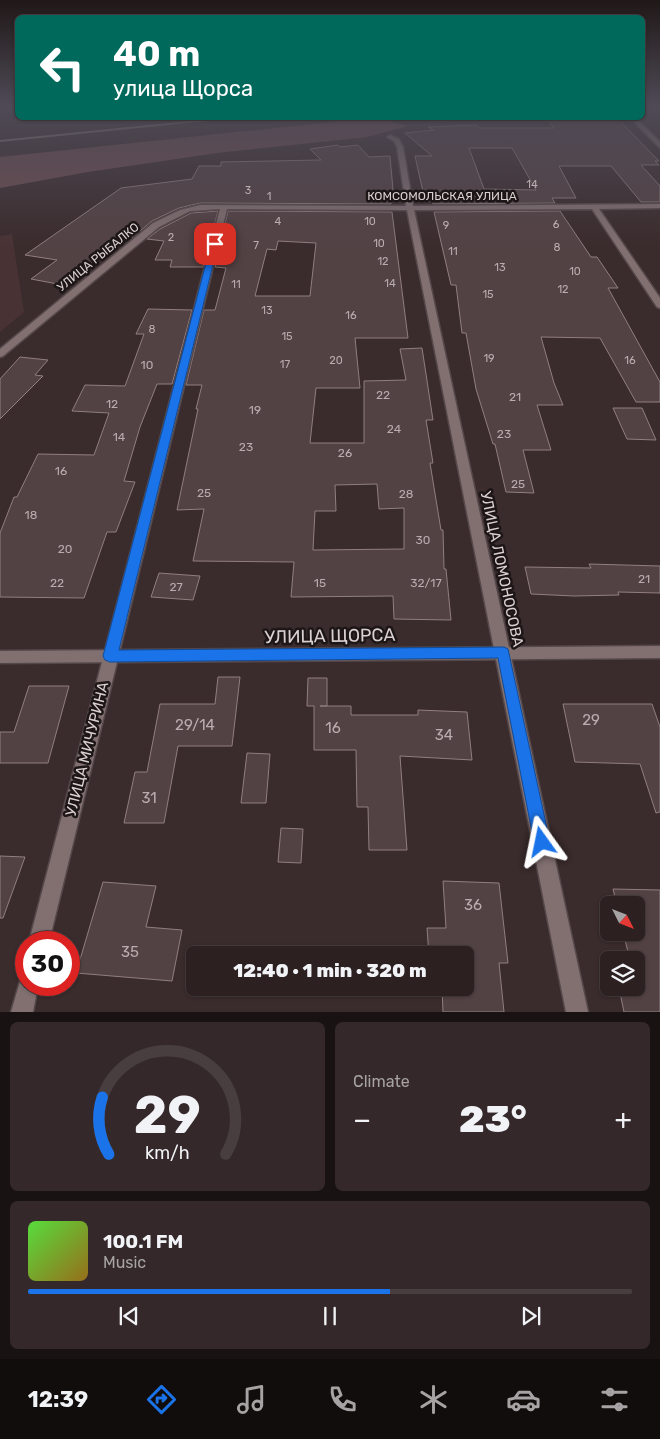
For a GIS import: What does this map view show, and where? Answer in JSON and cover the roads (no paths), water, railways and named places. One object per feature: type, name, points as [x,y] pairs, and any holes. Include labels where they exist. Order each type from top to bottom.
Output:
[{"type":"street","name":"УЛИЦА ЛОМОНОСОВА","points":[[401,153],[410,208],[504,653],[577,1012]]},
{"type":"street","name":"КОМСОМОЛЬСКАЯ УЛИЦА","points":[[224,207],[660,206]]},
{"type":"street","name":"УЛИЦА РЫБАЛКО","points":[[0,354],[156,225],[176,213],[193,208],[224,207]]},
{"type":"street","name":"УЛИЦА МИЧУРИНА","points":[[42,931],[224,207]]},
{"type":"street","points":[[594,207],[660,305]]},
{"type":"street","name":"УЛИЦА ЩОРСА","points":[[0,656],[660,652]]},
{"type":"street","points":[[22,1012],[26,996]]}]
